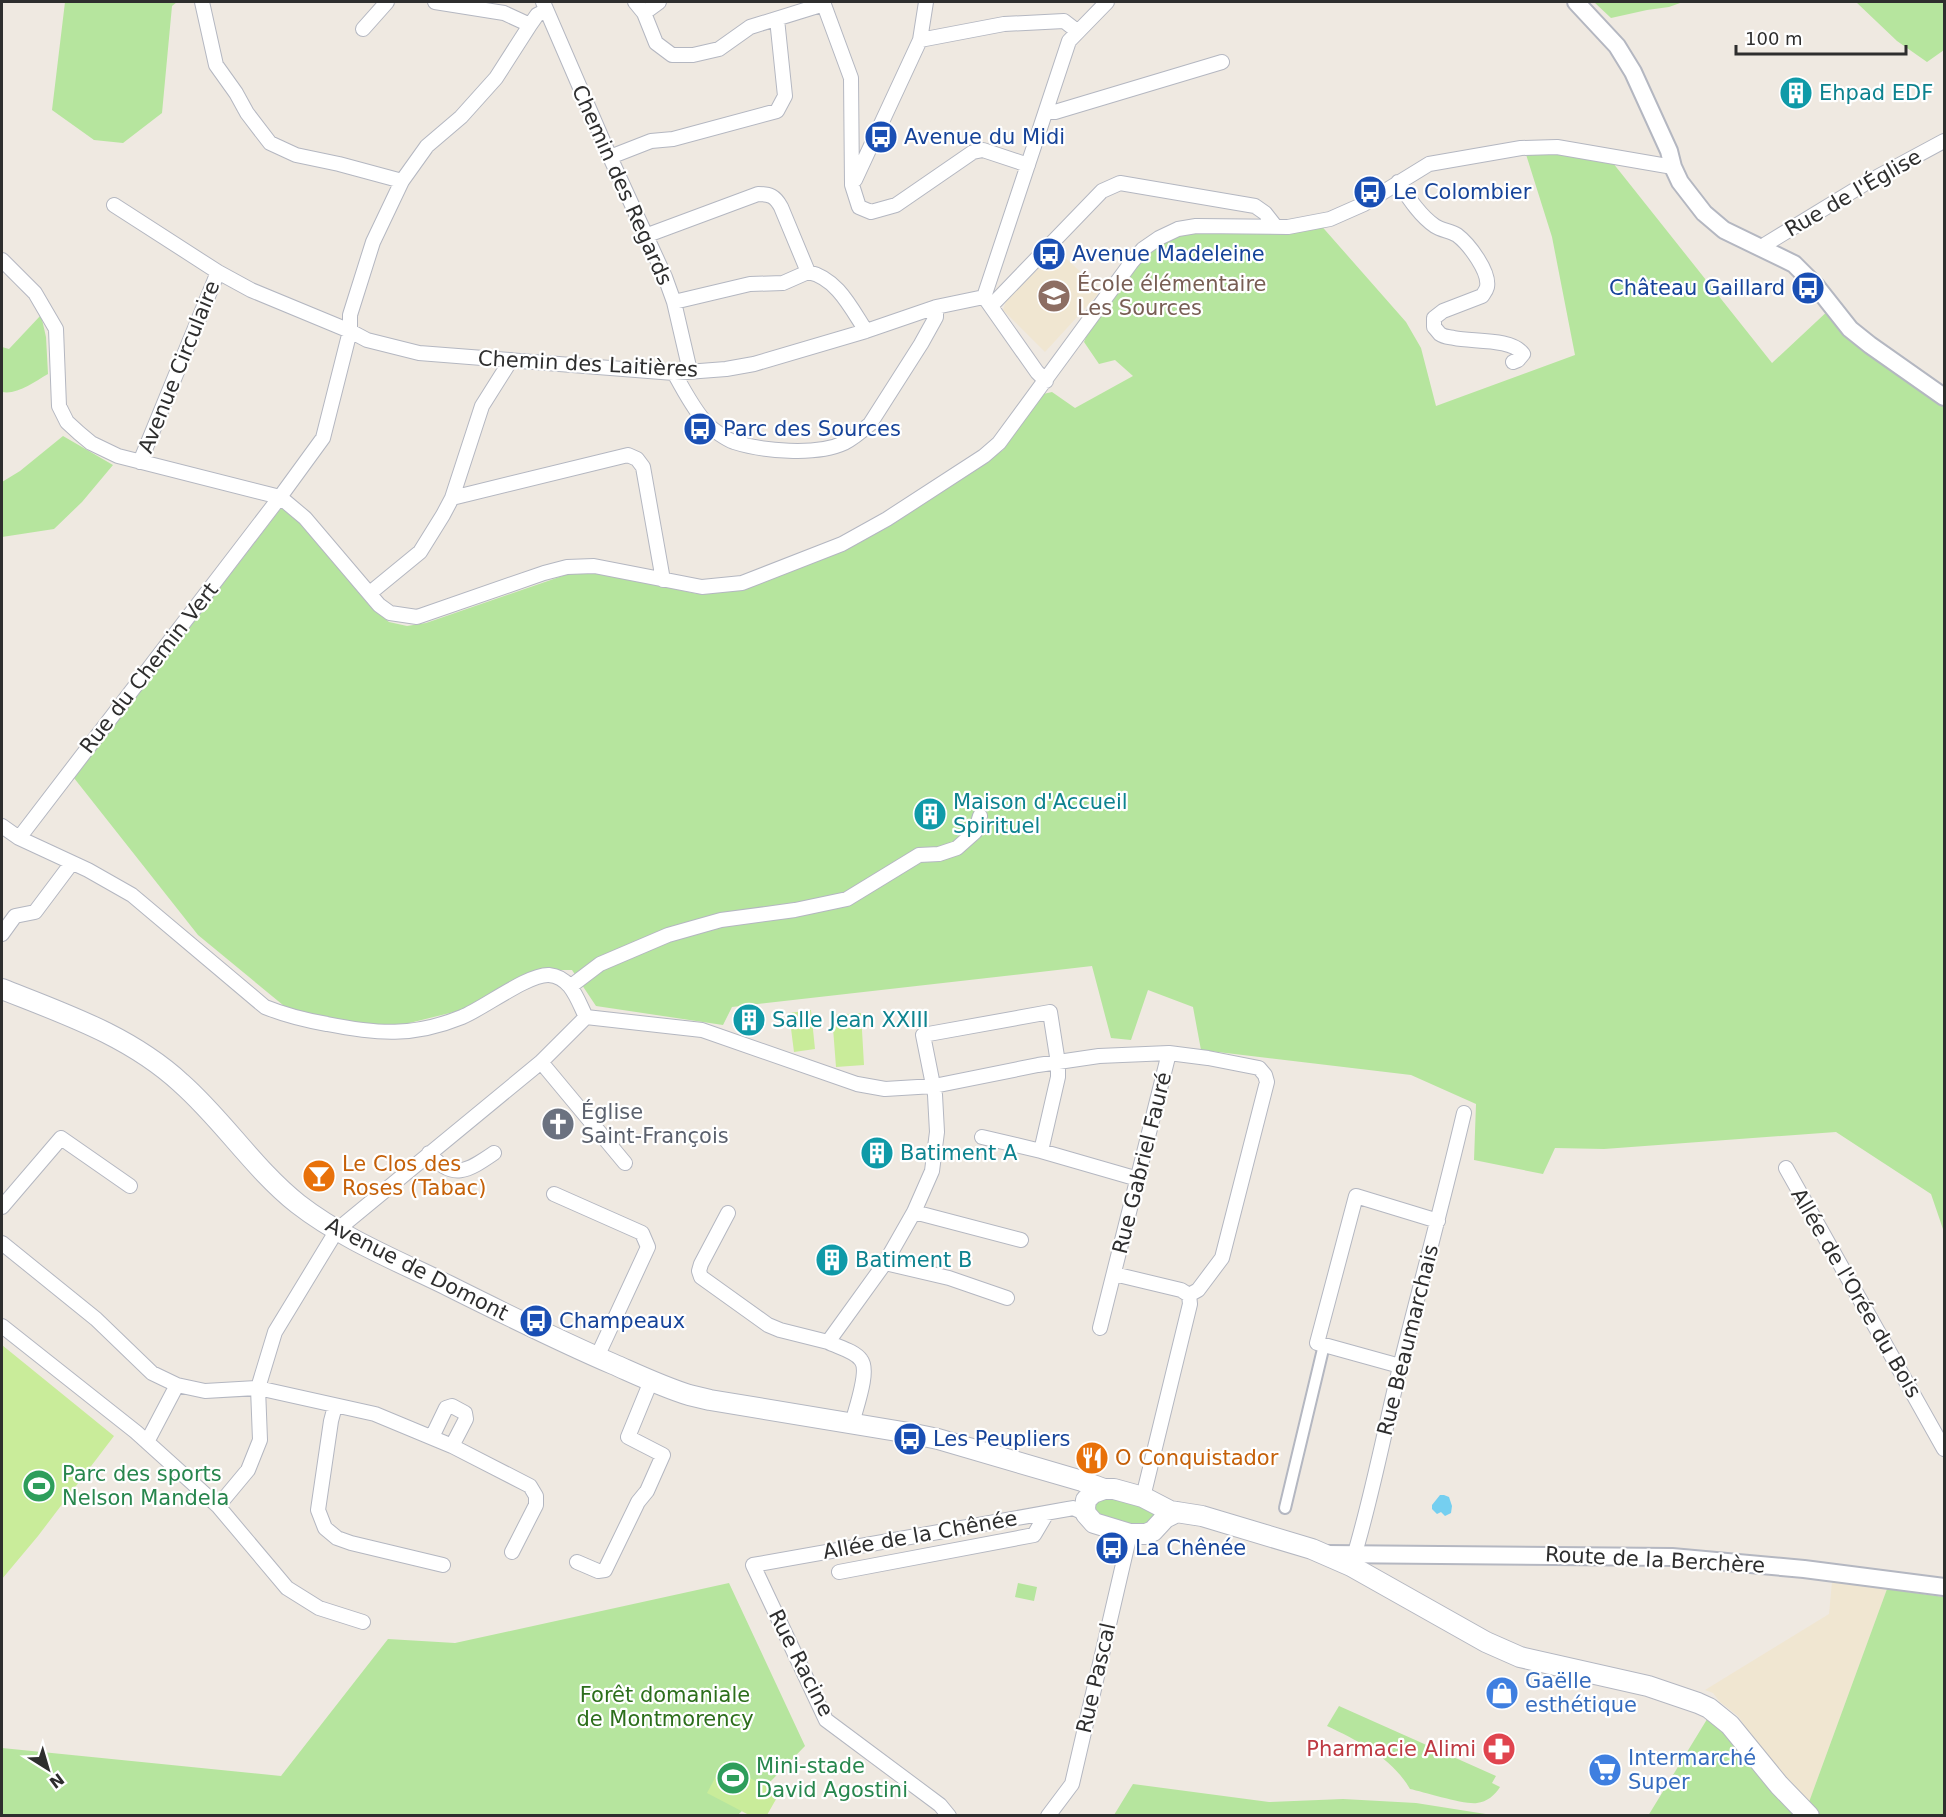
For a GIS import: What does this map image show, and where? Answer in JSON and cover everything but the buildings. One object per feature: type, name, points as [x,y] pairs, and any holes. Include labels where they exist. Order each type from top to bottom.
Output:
[{"type":"main road","name":"Avenue de Domont","points":[[3,994],[98,1028],[153,1060],[189,1090],[288,1195],[337,1230],[525,1324],[597,1357],[672,1390],[710,1400],[938,1439],[1104,1489],[1114,1489],[1153,1508]]},
{"type":"main road","points":[[1067,1477],[1081,1489],[1083,1506],[1090,1519],[1100,1526],[1130,1534],[1146,1534],[1153,1531],[1153,1508],[1169,1515],[1185,1512],[1202,1516],[1325,1554],[1357,1558],[1380,1583],[1486,1642],[1520,1657],[1648,1686],[1709,1708],[1730,1725],[1779,1785],[1809,1815]]},
{"type":"main road","points":[[1083,1506],[1093,1493],[1104,1489]]},
{"type":"street","points":[[202,2],[216,65],[247,113],[270,143],[296,155],[402,181]]},
{"type":"street","points":[[363,29],[387,2]]},
{"type":"street","points":[[435,2],[504,13],[530,25]]},
{"type":"street","points":[[659,2],[640,7],[656,43],[672,55],[693,55],[719,49],[750,27],[824,3],[851,78],[852,185],[860,207],[871,212],[896,205],[973,152],[983,150],[1028,165]]},
{"type":"street","points":[[852,185],[920,39],[926,2]]},
{"type":"street","points":[[1046,381],[1013,339],[988,301],[1028,165],[1069,41],[1107,2]]},
{"type":"street","points":[[1576,2],[1617,46],[1633,72],[1669,151],[1680,182],[1713,222],[1733,235],[1794,264],[1810,279],[1850,329],[1944,397]]},
{"type":"street","name":"Rue du Chemin Vert","points":[[19,838],[323,438],[350,331],[350,315],[373,242],[402,181],[427,146],[462,117],[496,78],[544,6]]},
{"type":"street","name":"Chemin des Regards","points":[[544,6],[665,277],[674,302],[690,371]]},
{"type":"street","points":[[610,157],[651,141],[673,139],[777,111],[785,96],[777,19]]},
{"type":"street","points":[[920,39],[1014,24],[1064,21],[1077,31]]},
{"type":"street","points":[[1046,112],[1055,112],[1222,62]]},
{"type":"street","name":"Rue de l'Église","points":[[1763,248],[1866,183],[1944,141]]},
{"type":"street","points":[[2,260],[35,293],[56,329],[59,406],[67,422],[91,443],[118,456],[280,497],[305,518],[380,605],[390,613],[417,617],[567,567],[594,566],[702,587],[742,583],[842,544],[887,519],[984,456],[999,443],[1131,263],[1143,249],[1178,229],[1196,226],[1288,227],[1330,219],[1364,204],[1429,164],[1521,148],[1557,147],[1673,167]]},
{"type":"street","points":[[1398,182],[1420,212],[1435,226],[1456,235],[1468,245],[1485,275],[1487,287],[1482,296],[1443,311],[1434,318],[1434,327],[1441,336],[1502,343],[1521,350],[1523,354],[1513,362]]},
{"type":"street","points":[[988,301],[1102,191],[1120,183],[1255,206],[1265,213],[1276,227]]},
{"type":"street","points":[[645,236],[758,194],[768,194],[776,198],[781,207],[808,272]]},
{"type":"street","name":"Chemin des Laitières","points":[[114,205],[218,272],[251,290],[367,340],[419,353],[674,373],[726,369],[754,364],[867,332],[936,307],[988,301]]},
{"type":"street","name":"Avenue Circulaire","points":[[140,462],[218,272]]},
{"type":"street","points":[[674,302],[750,284],[783,283],[808,272],[820,274],[838,290],[867,332]]},
{"type":"street","points":[[674,373],[693,406],[708,425],[732,441],[770,449],[810,452],[843,444],[870,424],[921,344],[936,317],[936,307]]},
{"type":"street","points":[[370,593],[420,552],[452,498],[482,406],[511,360]]},
{"type":"street","points":[[452,498],[628,455],[637,459],[647,479],[663,580]]},
{"type":"street","points":[[571,986],[600,964],[668,935],[721,920],[795,910],[847,899],[919,855],[939,854],[957,848],[975,831],[980,816]]},
{"type":"street","points":[[2,826],[19,838],[70,864],[88,870],[132,895],[265,1007],[285,1016],[363,1031],[391,1033],[409,1031],[463,1017],[531,978],[547,975],[562,979],[571,986],[586,1017]]},
{"type":"street","points":[[2,934],[15,916],[35,912],[70,864]]},
{"type":"street","points":[[828,1342],[885,1263],[914,1212],[932,1171],[937,1132],[934,1086],[923,1035],[1050,1012],[1058,1077],[1041,1151]]},
{"type":"street","points":[[218,1506],[248,1470],[260,1440],[258,1388],[275,1332],[337,1230],[541,1062],[586,1017]]},
{"type":"street","points":[[586,1017],[702,1030],[866,1086],[885,1089],[934,1086],[1038,1065],[1099,1056],[1169,1053],[1259,1068],[1267,1082],[1222,1258],[1198,1290],[1189,1295],[1190,1304],[1153,1508]]},
{"type":"street","name":"Rue Gabriel Fauré","points":[[1100,1328],[1169,1053]]},
{"type":"street","points":[[541,1062],[625,1163]]},
{"type":"street","name":"Rue Beaumarchais","points":[[1357,1558],[1400,1366],[1464,1113]]},
{"type":"street","points":[[982,1137],[1041,1151],[1138,1179]]},
{"type":"street","points":[[2,1207],[62,1138],[130,1186]]},
{"type":"street","points":[[429,1153],[439,1165],[450,1171],[477,1165],[494,1153]]},
{"type":"street","name":"Allée de l'Orée du Bois","points":[[1786,1168],[1944,1449]]},
{"type":"street","points":[[554,1194],[642,1233],[648,1247],[597,1357]]},
{"type":"street","points":[[1400,1366],[1317,1343],[1356,1196],[1438,1221]]},
{"type":"street","points":[[914,1212],[1021,1240]]},
{"type":"street","points":[[728,1213],[701,1264],[699,1271],[701,1277],[768,1325],[828,1342],[856,1355],[864,1365],[864,1376],[852,1424]]},
{"type":"street","points":[[2,1242],[96,1319],[152,1373],[177,1385],[205,1391],[258,1388],[375,1414],[452,1446],[530,1486],[536,1496],[536,1505],[512,1552]]},
{"type":"street","points":[[885,1263],[949,1278],[1007,1298]]},
{"type":"street","name":"Rue Gabriel Fauré","points":[[1114,1274],[1181,1290],[1189,1295]]},
{"type":"street","points":[[2,1326],[147,1442],[218,1506],[287,1588],[319,1608],[363,1622]]},
{"type":"street","points":[[1285,1508],[1324,1345]]},
{"type":"street","points":[[577,1562],[598,1571],[605,1570],[638,1502],[647,1491],[663,1455],[628,1437],[651,1381]]},
{"type":"street","points":[[147,1442],[177,1385]]},
{"type":"street","points":[[335,1406],[318,1510],[325,1528],[337,1538],[351,1543],[443,1565]]},
{"type":"street","points":[[432,1437],[446,1408],[452,1406],[465,1413],[466,1419],[452,1446]]},
{"type":"street","name":"Allée de la Chênée","points":[[753,1565],[1083,1506]]},
{"type":"street","points":[[838,1572],[1034,1535],[1047,1513]]},
{"type":"street","name":"Rue Pascal","points":[[1048,1815],[1072,1784],[1130,1534]]},
{"type":"street","points":[[1380,1583],[1386,1554]]},
{"type":"street","name":"Route de la Berchère","points":[[1357,1558],[1386,1554],[1672,1557],[1804,1569],[1944,1587]]},
{"type":"street","name":"Rue Racine","points":[[753,1565],[826,1720],[940,1804],[949,1815]]},
{"type":"shaded area","name":"École élémentaire Les Sources","points":[[1057,250],[1101,291],[1045,352],[1003,310],[1006,301]]},
{"type":"shaded area","points":[[1832,1582],[1887,1589],[1809,1802],[1757,1744],[1738,1716],[1720,1702],[1713,1693],[1705,1690],[1829,1614]]},
{"type":"green space","points":[[65,2],[177,2],[172,6],[162,113],[123,143],[94,140],[52,110]]},
{"type":"green space","points":[[1594,2],[1683,2],[1669,7],[1611,18]]},
{"type":"green space","points":[[1856,2],[1944,2],[1944,50],[1927,62],[1897,41]]},
{"type":"green space","points":[[1524,148],[1609,158],[1772,363],[1832,307],[1944,397],[1944,1232],[1931,1194],[1836,1132],[1604,1149],[1555,1148],[1543,1174],[1474,1160],[1476,1104],[1411,1075],[1201,1050],[1193,1007],[1148,990],[1131,1040],[1111,1038],[1092,966],[732,1007],[723,1025],[596,1006],[572,970],[546,970],[458,1011],[389,1028],[289,1010],[198,935],[74,778],[282,507],[300,523],[370,606],[389,622],[407,626],[426,623],[571,573],[595,572],[698,594],[745,588],[896,519],[1003,450],[1043,394],[1052,392],[1075,408],[1133,376],[1115,360],[1099,364],[1084,342],[1090,327],[1135,264],[1178,229],[1318,222],[1406,322],[1421,348],[1436,406],[1575,355],[1552,237]]},
{"type":"green space","points":[[41,315],[46,337],[48,374],[14,392],[2,392],[2,347],[9,349]]},
{"type":"green space","points":[[63,436],[113,465],[82,502],[54,529],[2,537],[2,482],[20,471]]},
{"type":"green space","points":[[811,1010],[815,1049],[794,1052],[789,1013]]},
{"type":"green space","points":[[861,1013],[864,1065],[836,1067],[832,1015]]},
{"type":"green space","name":"Parc des sports Nelson Mandela","points":[[2,1345],[114,1436],[38,1536],[2,1579]]},
{"type":"green space","points":[[1100,1494],[1153,1510],[1154,1519],[1144,1528],[1096,1515],[1093,1501]]},
{"type":"green space","name":"Forêt domaniale de Montmorency","points":[[729,1583],[805,1746],[737,1816],[2,1815],[2,1748],[281,1776],[388,1639],[455,1643]]},
{"type":"green space","points":[[1018,1583],[1037,1587],[1034,1601],[1015,1597]]},
{"type":"green space","points":[[1887,1589],[1944,1597],[1944,1815],[1801,1816],[1809,1802]]},
{"type":"green space","points":[[1339,1706],[1496,1776],[1492,1783],[1500,1787],[1490,1798],[1477,1803],[1410,1789],[1403,1778],[1384,1759],[1363,1744],[1327,1726]]},
{"type":"green space","points":[[1709,1716],[1799,1816],[1648,1816]]},
{"type":"green space","name":"Mini-stade David Agostini","points":[[723,1763],[779,1794],[767,1815],[749,1815],[707,1793]]},
{"type":"green space","points":[[1133,1784],[1269,1802],[1343,1799],[1416,1803],[1492,1815],[1114,1815]]},
{"type":"water","points":[[1440,1495],[1449,1497],[1452,1506],[1451,1513],[1445,1516],[1441,1512],[1437,1514],[1432,1509],[1432,1505]]},
{"type":"place","name":"Ehpad EDF","points":[[1796,93]]},
{"type":"place","name":"Avenue du Midi","points":[[881,137]]},
{"type":"place","name":"Le Colombier","points":[[1370,192]]},
{"type":"place","name":"Avenue Madeleine","points":[[1049,254]]},
{"type":"place","name":"Château Gaillard","points":[[1808,288]]},
{"type":"place","name":"École élémentaire Les Sources","points":[[1054,296]]},
{"type":"place","name":"Parc des Sources","points":[[700,429]]},
{"type":"place","name":"Maison d'Accueil Spirituel","points":[[930,814]]},
{"type":"place","name":"Salle Jean XXIII","points":[[749,1020]]},
{"type":"place","name":"Église Saint-François","points":[[558,1124]]},
{"type":"place","name":"Batiment A","points":[[877,1153]]},
{"type":"place","name":"Le Clos des Roses (Tabac)","points":[[319,1176]]},
{"type":"place","name":"Batiment B","points":[[832,1260]]},
{"type":"place","name":"Champeaux","points":[[536,1321]]},
{"type":"place","name":"Les Peupliers","points":[[910,1439]]},
{"type":"place","name":"O Conquistador","points":[[1092,1458]]},
{"type":"place","name":"Parc des sports Nelson Mandela","points":[[39,1486]]},
{"type":"place","name":"La Chênée","points":[[1112,1548]]},
{"type":"place","name":"Gaëlle esthétique","points":[[1502,1693]]},
{"type":"place","name":"Pharmacie Alimi","points":[[1499,1749]]},
{"type":"place","name":"Intermarché Super","points":[[1605,1770]]},
{"type":"place","name":"Mini-stade David Agostini","points":[[733,1778]]}]
